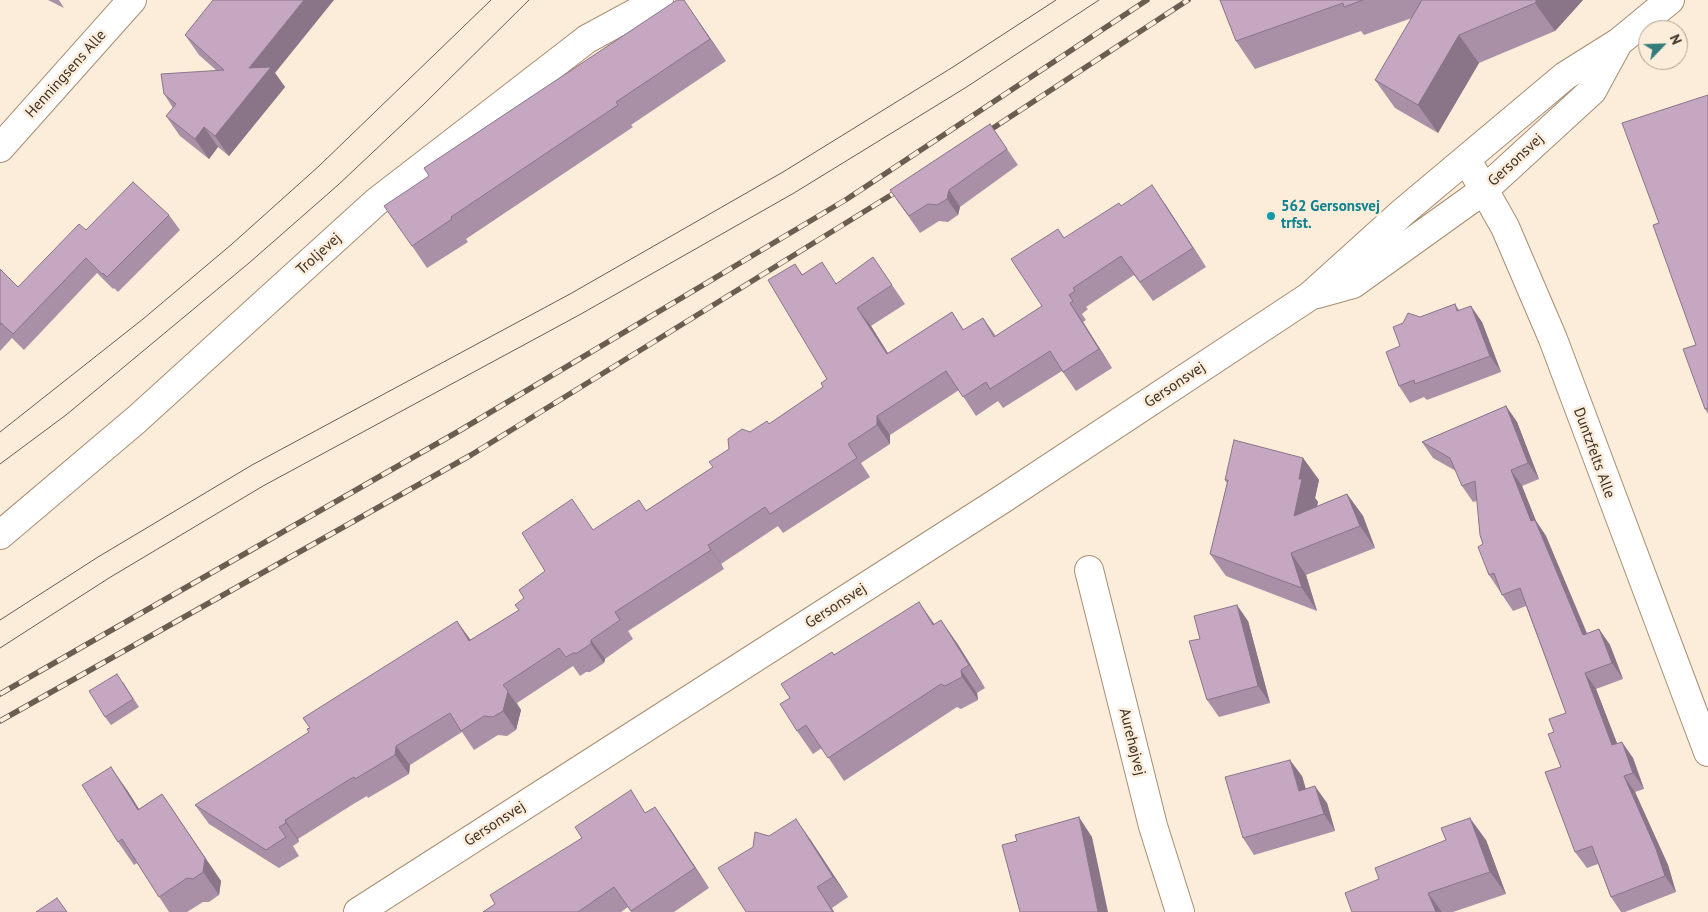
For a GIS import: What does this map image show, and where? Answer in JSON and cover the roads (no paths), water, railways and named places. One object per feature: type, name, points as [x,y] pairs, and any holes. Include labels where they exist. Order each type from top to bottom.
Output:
[{"type":"street","name":"Henningsens Alle","points":[[0,148],[132,0]]},
{"type":"street","name":"Troljevej","points":[[0,535],[136,420],[376,202],[587,39],[659,0]]},
{"type":"street","name":"Gersonsvej","points":[[358,912],[1037,477],[1310,296],[1403,212],[1565,76],[1619,42],[1670,0]]},
{"type":"street","name":"Gersonsvej","points":[[1310,296],[1353,284],[1484,190],[1592,91],[1619,42]]},
{"type":"street","name":"Duntzfelts Alle","points":[[1466,160],[1505,227],[1553,340],[1708,752]]},
{"type":"street","name":"Aurehøjvej","points":[[1089,570],[1153,826],[1180,912]]},
{"type":"tram line","points":[[0,432],[143,319],[232,244],[319,166],[491,0]]},
{"type":"tram line","points":[[0,464],[66,415],[249,263],[338,185],[423,105],[529,0]]},
{"type":"tram line","points":[[0,620],[98,557],[252,465],[570,294],[783,172],[953,67],[1056,0]]},
{"type":"tram line","points":[[0,648],[109,578],[263,486],[581,314],[794,193],[965,88],[1099,0]]},
{"type":"railway","points":[[0,694],[459,431],[847,199],[1147,0]]},
{"type":"railway","points":[[981,136],[1188,0]]},
{"type":"railway","points":[[0,721],[471,455],[904,187]]},
{"type":"place","name":"562 Gersonsvej trfst.","points":[[1271,216]]}]
